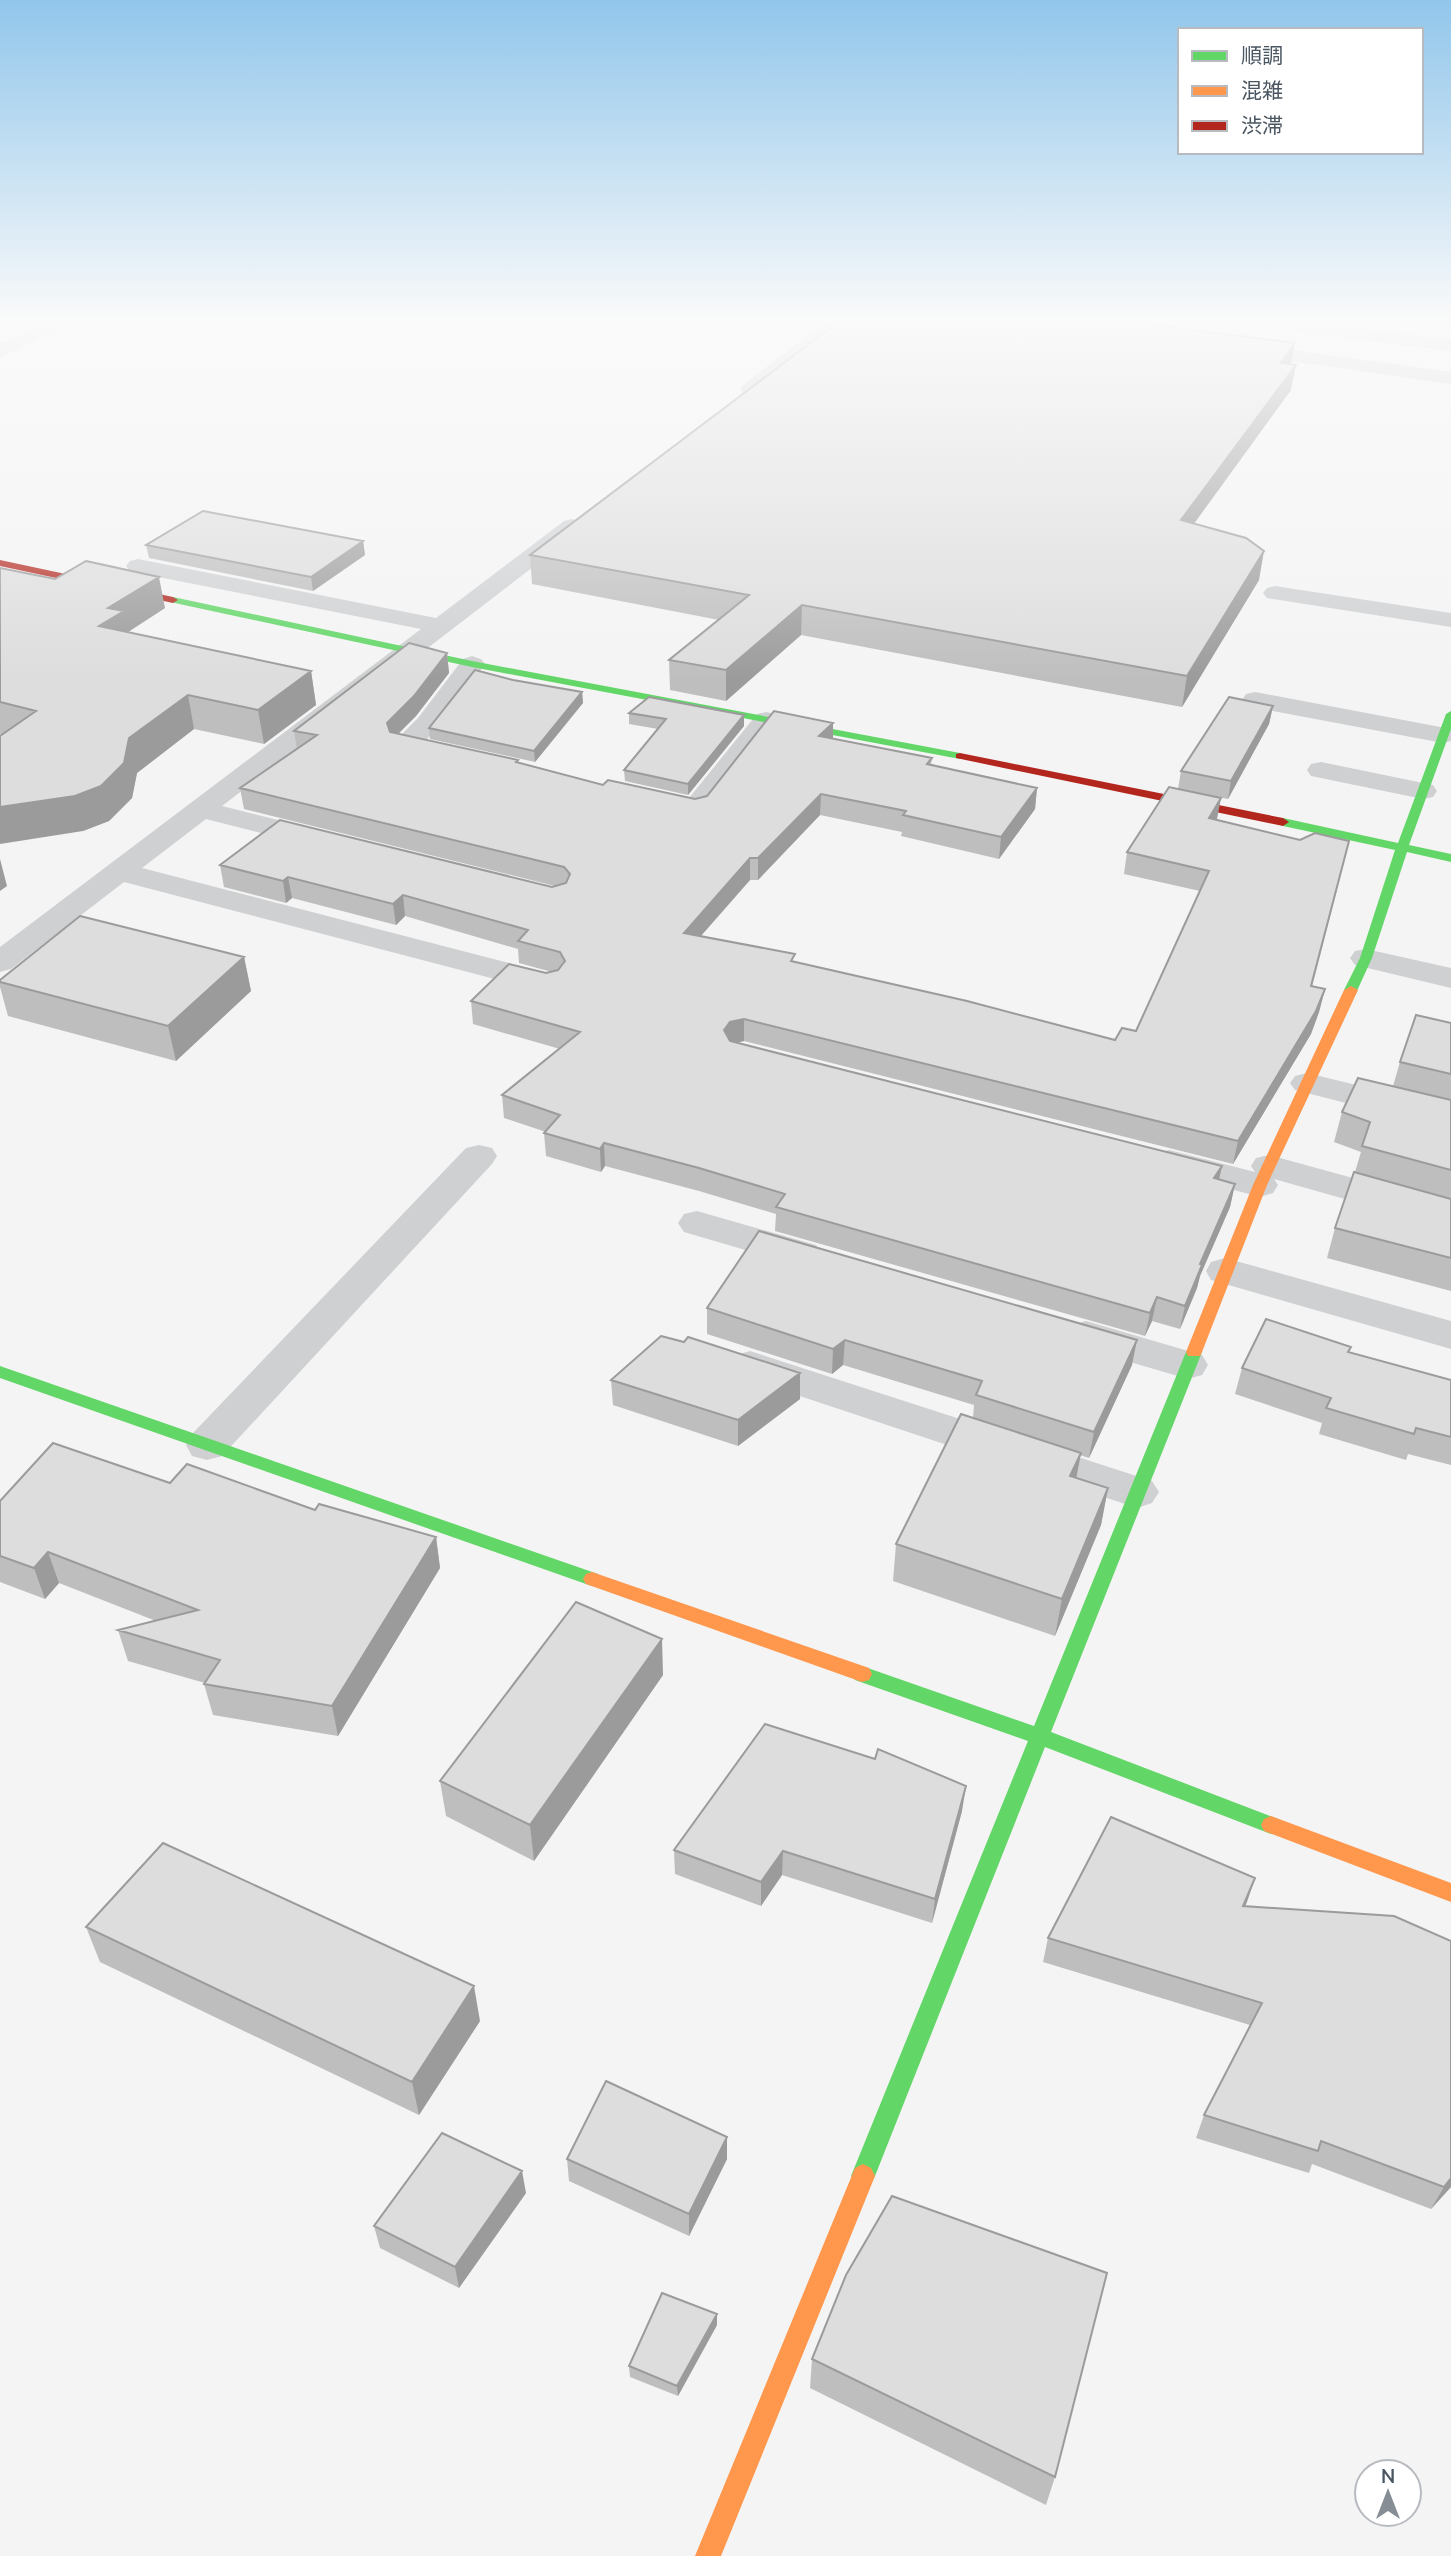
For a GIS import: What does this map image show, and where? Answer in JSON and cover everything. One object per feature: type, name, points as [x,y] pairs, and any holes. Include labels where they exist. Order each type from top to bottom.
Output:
[{"type":"street","points":[[0,962],[593,509]]},
{"type":"street","points":[[0,563],[407,651],[1048,772],[1451,858]]},
{"type":"street","points":[[138,566],[440,626]]},
{"type":"street","points":[[1275,593],[1451,620]]},
{"type":"street","points":[[471,759],[405,745],[427,724],[472,664]]},
{"type":"street","points":[[708,2556],[1041,1737],[1264,1175],[1366,958],[1402,848],[1447,725],[1255,700]]},
{"type":"street","points":[[629,794],[696,808],[766,720]]},
{"type":"street","points":[[1321,771],[1423,791]]},
{"type":"street","points":[[200,809],[344,845]]},
{"type":"street","points":[[119,871],[548,983]]},
{"type":"street","points":[[1366,958],[1451,978]]},
{"type":"street","points":[[1307,1083],[1451,1119]]},
{"type":"street","points":[[1141,1154],[1264,1175],[1451,1217]]},
{"type":"street","points":[[207,1444],[479,1156]]},
{"type":"street","points":[[697,1223],[843,1265]]},
{"type":"street","points":[[1225,1270],[1451,1335]]},
{"type":"street","points":[[1055,1326],[1188,1364]]},
{"type":"street","points":[[710,1352],[1138,1493]]},
{"type":"street","points":[[0,1372],[1041,1737],[1451,1893]]},
{"type":"building","points":[[680,441],[1239,441],[1181,520],[1246,538],[1264,551],[1187,676],[802,605],[726,670],[669,660],[749,595],[530,555]]},
{"type":"building","points":[[203,511],[363,541],[311,577],[146,545]]},
{"type":"building","points":[[86,561],[159,577],[108,608],[124,611],[99,626],[311,671],[258,710],[188,695],[129,738],[124,763],[101,786],[75,796],[0,807],[0,736],[36,711],[0,702],[0,568],[55,579]]},
{"type":"building","points":[[409,643],[447,653],[414,696],[387,723],[390,732],[518,760],[516,762],[603,785],[608,780],[695,799],[707,796],[774,711],[833,723],[819,736],[932,758],[927,764],[1037,788],[1001,837],[903,815],[906,811],[821,794],[758,858],[750,858],[684,933],[795,954],[791,961],[967,1001],[1115,1040],[1122,1028],[1136,1031],[1209,871],[1127,852],[1169,787],[1221,798],[1209,818],[1300,840],[1315,833],[1349,841],[1311,986],[1325,989],[1316,1011],[1238,1141],[744,1019],[730,1022],[724,1030],[730,1041],[1222,1166],[1214,1178],[1235,1184],[1185,1306],[1157,1297],[1150,1313],[776,1207],[785,1194],[699,1168],[604,1143],[600,1149],[544,1133],[560,1115],[502,1095],[580,1032],[471,1001],[509,964],[546,973],[558,970],[565,961],[560,952],[518,941],[528,930],[403,895],[393,904],[288,877],[283,881],[220,865],[280,820],[552,887],[566,883],[570,874],[564,867],[240,788],[317,735],[294,731]]},
{"type":"building","points":[[475,670],[513,680],[582,692],[534,751],[429,728]]},
{"type":"building","points":[[649,697],[744,715],[688,784],[624,770],[666,719],[629,713]]},
{"type":"building","points":[[1229,697],[1273,706],[1231,781],[1181,771]]},
{"type":"building","points":[[80,916],[244,957],[168,1026],[0,982]]},
{"type":"building","points":[[1416,1015],[1451,1023],[1451,1074],[1400,1062]]},
{"type":"building","points":[[1358,1078],[1451,1100],[1451,1170],[1362,1146],[1370,1122],[1342,1112]]},
{"type":"building","points":[[1354,1172],[1451,1199],[1451,1258],[1335,1228]]},
{"type":"building","points":[[759,1231],[1137,1340],[1094,1432],[976,1395],[982,1381],[845,1340],[833,1349],[707,1308]]},
{"type":"building","points":[[1266,1319],[1351,1347],[1348,1352],[1451,1380],[1451,1437],[1416,1428],[1414,1434],[1326,1408],[1331,1398],[1242,1368]]},
{"type":"building","points":[[661,1336],[684,1342],[688,1337],[800,1373],[738,1420],[611,1380]]},
{"type":"building","points":[[961,1414],[1081,1453],[1070,1476],[1108,1488],[1062,1599],[896,1544]]},
{"type":"building","points":[[53,1443],[170,1483],[187,1464],[315,1510],[319,1504],[436,1537],[332,1706],[204,1684],[220,1660],[118,1630],[198,1610],[48,1552],[34,1568],[0,1556],[0,1501]]},
{"type":"building","points":[[576,1602],[662,1639],[530,1825],[440,1781]]},
{"type":"building","points":[[765,1724],[875,1759],[878,1749],[966,1786],[935,1899],[783,1851],[761,1882],[674,1850]]},
{"type":"building","points":[[1111,1817],[1255,1878],[1243,1906],[1394,1916],[1451,1941],[1451,2178],[1444,2187],[1321,2141],[1318,2151],[1204,2115],[1262,2003],[1048,1938]]},
{"type":"building","points":[[163,1843],[474,1986],[412,2082],[86,1927]]},
{"type":"building","points":[[606,2081],[727,2137],[689,2214],[567,2159]]},
{"type":"building","points":[[442,2133],[522,2171],[455,2267],[374,2226]]},
{"type":"building","points":[[892,2196],[1107,2273],[1055,2477],[812,2359],[846,2275]]},
{"type":"building","points":[[662,2293],[717,2314],[677,2386],[629,2366]]},
{"type":"traffic: fast","points":[[173,600],[472,664],[960,756]]},
{"type":"traffic: fast","points":[[1351,990],[1366,958],[1402,848],[1451,714]]},
{"type":"traffic: fast","points":[[1283,822],[1451,858]]},
{"type":"traffic: fast","points":[[863,2176],[1194,1352]]},
{"type":"traffic: fast","points":[[0,1372],[592,1579]]},
{"type":"traffic: fast","points":[[862,1674],[1041,1737],[1271,1825]]},
{"type":"traffic: slow","points":[[1194,1352],[1260,1185],[1351,990]]},
{"type":"traffic: slow","points":[[592,1579],[862,1674]]},
{"type":"traffic: slow","points":[[1271,1825],[1451,1893]]},
{"type":"traffic: slow","points":[[708,2556],[863,2176]]},
{"type":"traffic: jam","points":[[0,563],[173,600]]},
{"type":"traffic: jam","points":[[960,756],[1283,822]]}]
